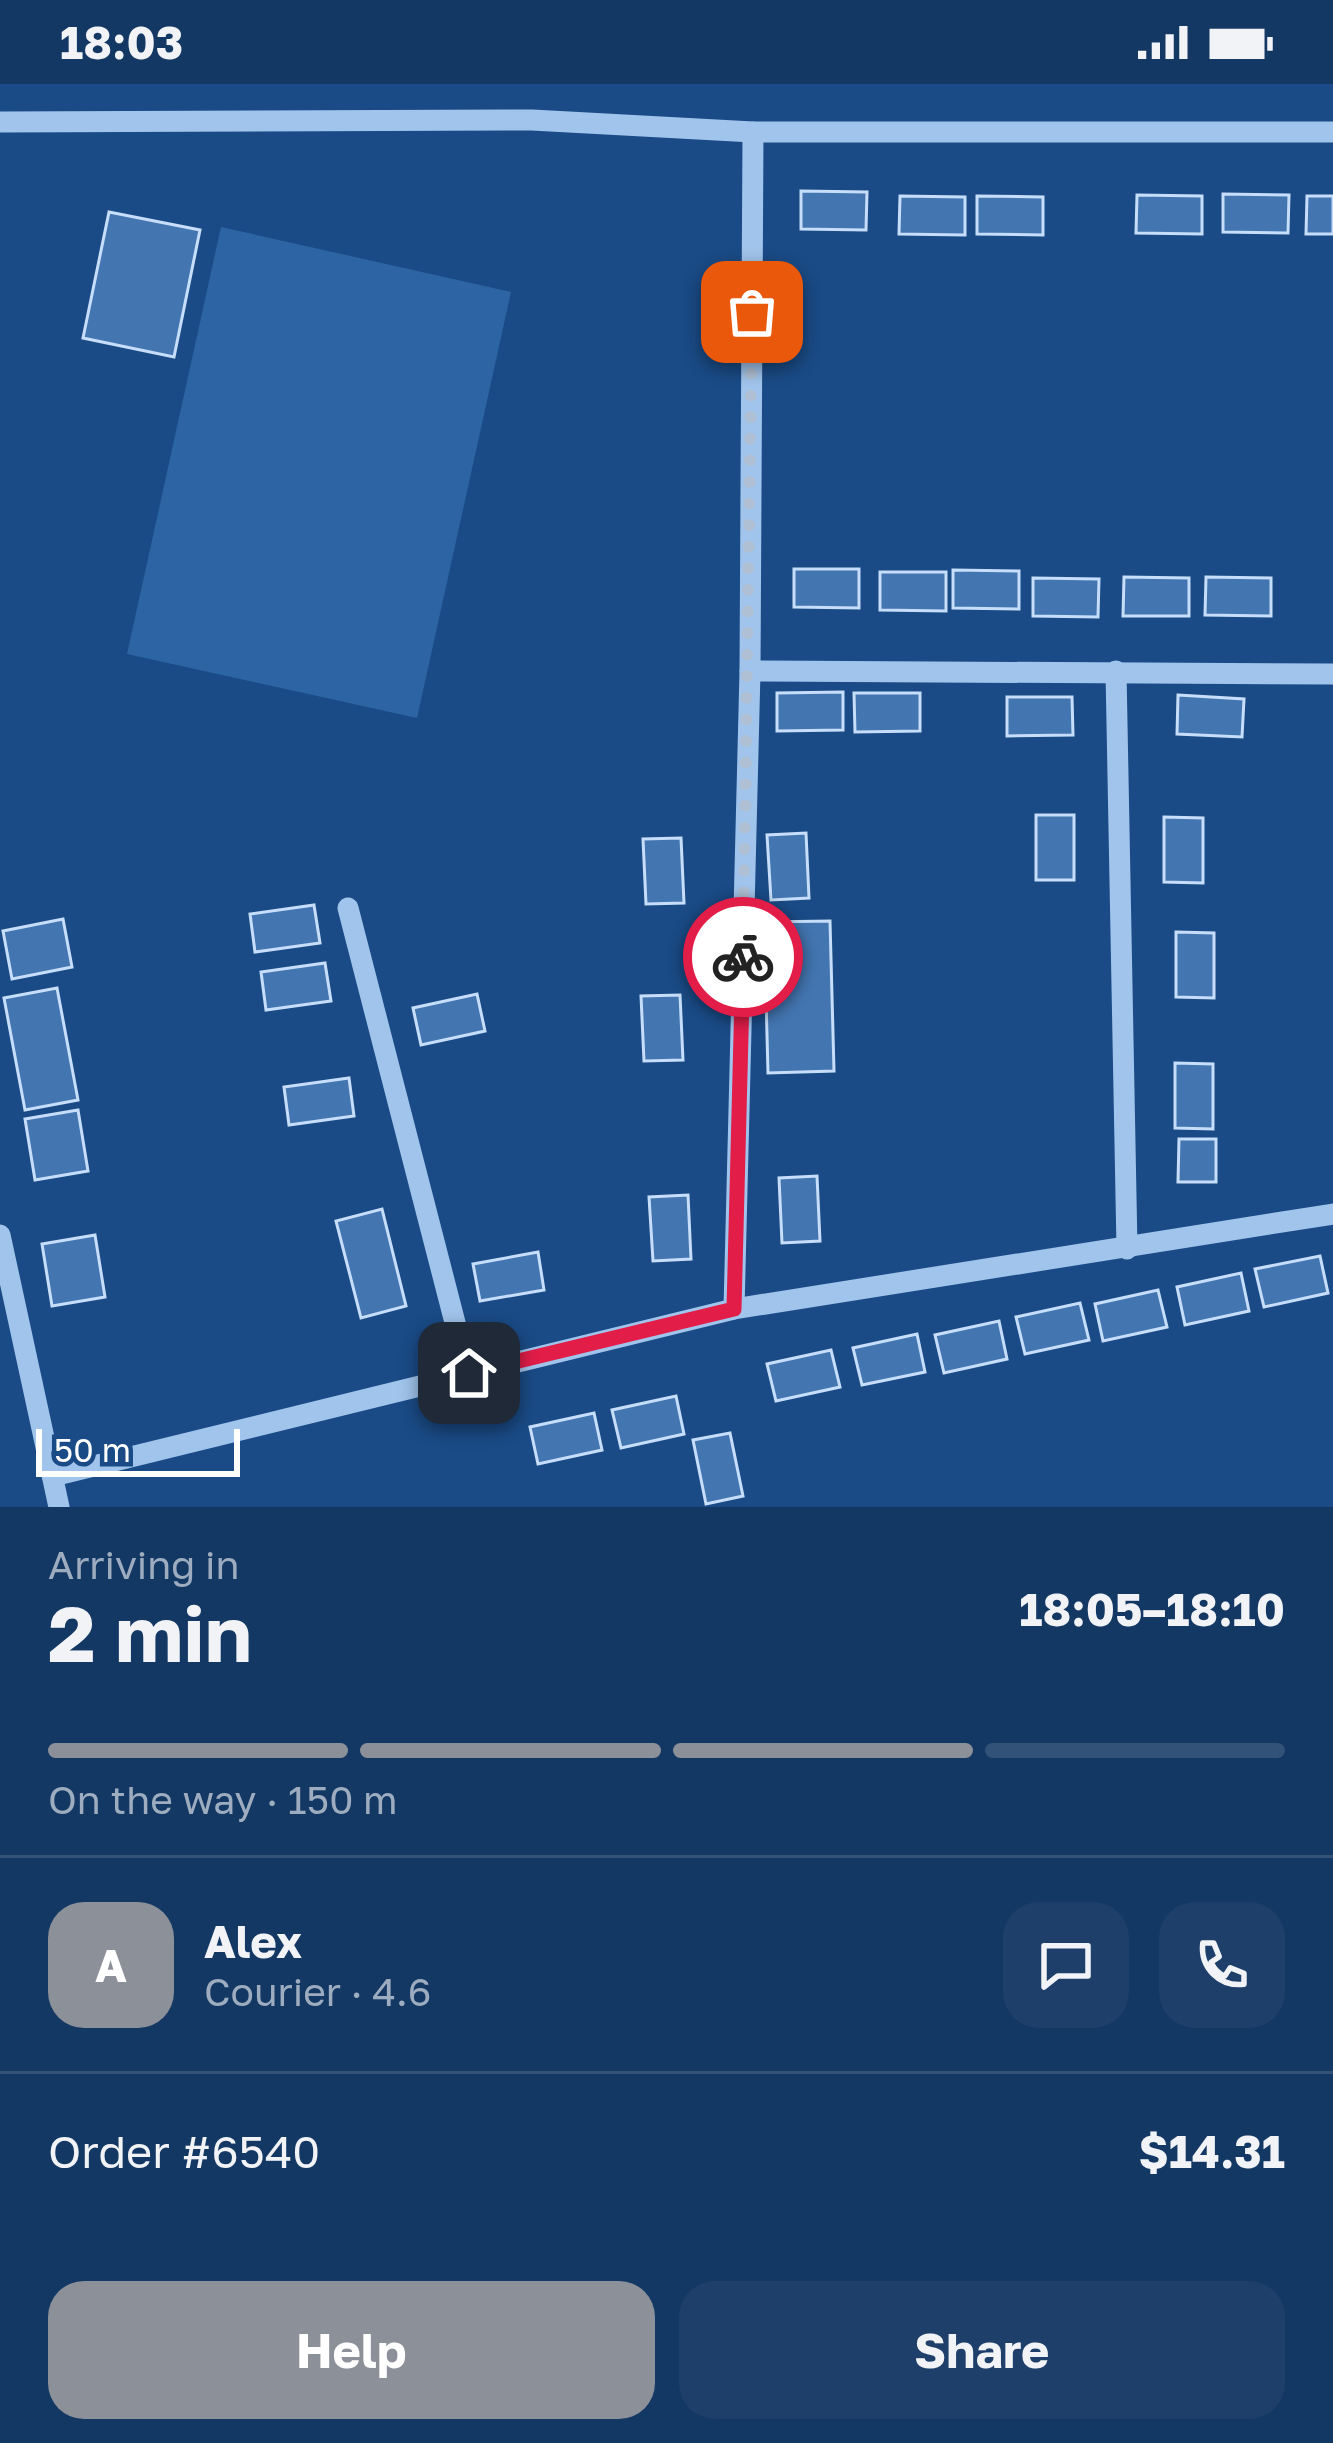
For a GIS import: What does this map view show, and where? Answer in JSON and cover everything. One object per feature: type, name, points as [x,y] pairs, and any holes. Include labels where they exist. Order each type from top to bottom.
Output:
[{"type":"street","points":[[0,122],[532,120],[753,132],[1333,132]]},
{"type":"street","points":[[734,1309],[750,670],[753,132]]},
{"type":"street","points":[[750,670],[1333,674]]},
{"type":"street","points":[[1116,671],[1127,1249]]},
{"type":"street","points":[[348,908],[469,1373]]},
{"type":"street","points":[[52,1476],[734,1309],[1333,1214]]},
{"type":"street","points":[[0,1235],[59,1507]]},
{"type":"shaded area","points":[[221,227],[511,292],[417,718],[127,654]]},
{"type":"building","points":[[801,191],[867,192],[866,230],[801,229]]},
{"type":"building","points":[[1223,194],[1289,195],[1288,233],[1223,232]]},
{"type":"building","points":[[1137,195],[1202,196],[1202,234],[1136,233]]},
{"type":"building","points":[[900,196],[965,197],[965,235],[899,234]]},
{"type":"building","points":[[977,196],[1043,197],[1043,235],[977,234]]},
{"type":"building","points":[[1307,196],[1333,196],[1333,234],[1306,234]]},
{"type":"building","points":[[109,212],[200,230],[174,357],[83,338]]},
{"type":"building","points":[[794,569],[859,569],[859,608],[794,607]]},
{"type":"building","points":[[953,570],[1019,571],[1019,609],[953,608]]},
{"type":"building","points":[[880,572],[946,572],[946,611],[880,610]]},
{"type":"building","points":[[1124,577],[1189,578],[1189,616],[1123,616]]},
{"type":"building","points":[[1206,577],[1271,578],[1271,616],[1205,615]]},
{"type":"building","points":[[1033,578],[1099,579],[1098,617],[1033,616]]},
{"type":"building","points":[[843,692],[843,730],[777,731],[777,693]]},
{"type":"building","points":[[854,693],[920,693],[920,731],[855,732]]},
{"type":"building","points":[[1178,695],[1244,699],[1242,737],[1177,734]]},
{"type":"building","points":[[1007,697],[1072,697],[1073,735],[1007,736]]},
{"type":"building","points":[[1036,815],[1074,815],[1074,880],[1036,880]]},
{"type":"building","points":[[1164,817],[1203,818],[1203,883],[1164,882]]},
{"type":"building","points":[[806,833],[809,898],[771,900],[767,835]]},
{"type":"building","points":[[681,838],[684,903],[646,904],[643,839]]},
{"type":"building","points":[[314,905],[320,943],[255,952],[250,914]]},
{"type":"building","points":[[63,919],[72,967],[12,979],[3,931]]},
{"type":"building","points":[[830,921],[834,1071],[768,1073],[764,922]]},
{"type":"building","points":[[1176,932],[1214,933],[1214,998],[1176,997]]},
{"type":"building","points":[[325,963],[331,1001],[266,1010],[261,972]]},
{"type":"building","points":[[57,988],[78,1100],[25,1110],[4,998]]},
{"type":"building","points":[[477,994],[485,1031],[421,1045],[413,1008]]},
{"type":"building","points":[[680,995],[683,1060],[644,1061],[641,996]]},
{"type":"building","points":[[1175,1063],[1213,1064],[1213,1129],[1175,1128]]},
{"type":"building","points":[[349,1078],[354,1116],[289,1125],[284,1087]]},
{"type":"building","points":[[78,1110],[88,1171],[35,1180],[25,1119]]},
{"type":"building","points":[[1179,1139],[1216,1139],[1216,1182],[1178,1182]]},
{"type":"building","points":[[817,1176],[820,1241],[782,1243],[779,1178]]},
{"type":"building","points":[[688,1195],[691,1259],[653,1261],[649,1197]]},
{"type":"building","points":[[382,1209],[406,1306],[361,1318],[336,1221]]},
{"type":"building","points":[[95,1235],[105,1297],[52,1306],[42,1244]]},
{"type":"building","points":[[538,1252],[544,1290],[480,1301],[473,1264]]},
{"type":"building","points":[[1320,1256],[1328,1293],[1264,1307],[1255,1269]]},
{"type":"building","points":[[1241,1273],[1249,1311],[1185,1325],[1177,1287]]},
{"type":"building","points":[[1158,1290],[1167,1327],[1103,1341],[1095,1304]]},
{"type":"building","points":[[1080,1303],[1089,1340],[1025,1354],[1016,1317]]},
{"type":"building","points":[[999,1321],[1007,1359],[944,1373],[935,1335]]},
{"type":"building","points":[[917,1334],[925,1372],[862,1385],[853,1348]]},
{"type":"building","points":[[831,1350],[840,1387],[776,1401],[767,1364]]},
{"type":"building","points":[[676,1396],[684,1434],[621,1448],[612,1410]]},
{"type":"building","points":[[594,1413],[602,1450],[538,1464],[530,1427]]},
{"type":"building","points":[[730,1433],[743,1496],[706,1504],[693,1440]]},
{"type":"way so far","points":[[743,957],[752,312]]},
{"type":"route","points":[[469,1373],[734,1309],[743,957]]}]
